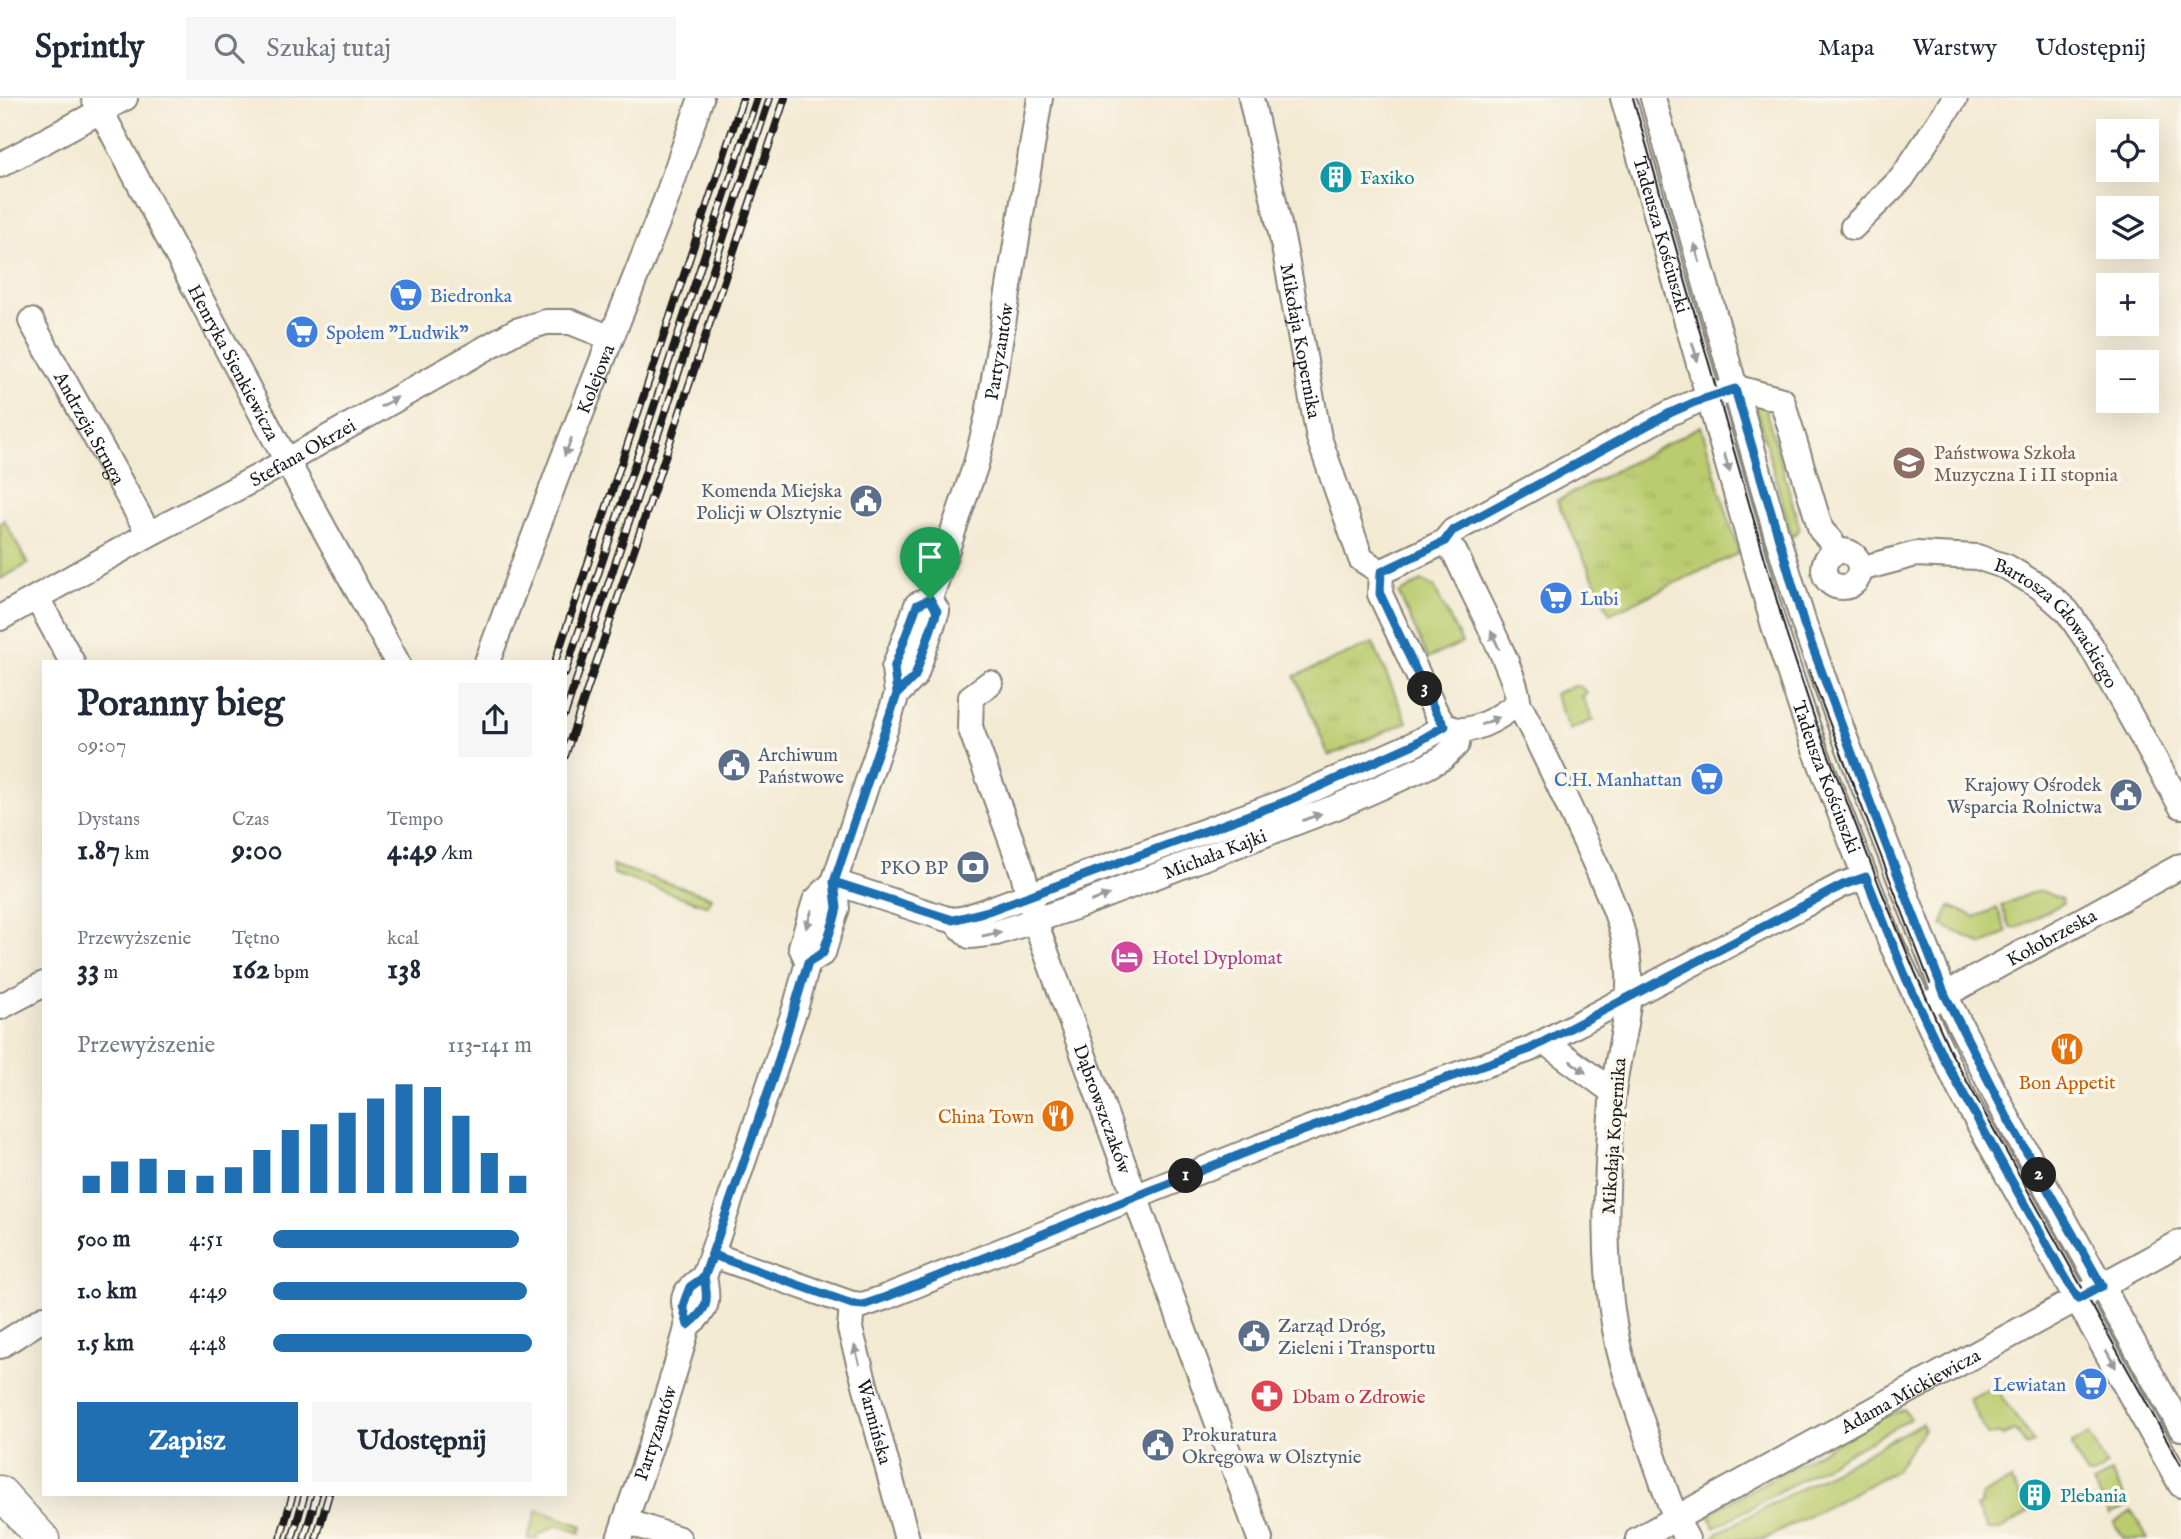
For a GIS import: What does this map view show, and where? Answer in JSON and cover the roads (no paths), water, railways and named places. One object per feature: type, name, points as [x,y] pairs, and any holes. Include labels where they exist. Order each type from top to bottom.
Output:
[{"type":"main road","points":[[0,1492],[43,1539]]},
{"type":"street","points":[[0,165],[98,105],[125,98]]},
{"type":"street","name":"Kolejowa","points":[[488,660],[666,200],[701,98]]},
{"type":"street","name":"Partyzantów","points":[[622,1530],[688,1325],[702,1314],[706,1304],[709,1266],[808,962],[823,953],[834,920],[837,908],[834,882],[897,694],[894,668],[901,644],[917,605],[930,599],[976,464],[988,415],[1040,98]]},
{"type":"street","name":"Mikołaja Kopernika","points":[[1251,98],[1284,247],[1320,438],[1361,559],[1381,572]]},
{"type":"street","name":"Tadeusza Kościuszki","points":[[1623,98],[1763,593],[1815,749],[1897,956],[1960,1090],[2181,1485]]},
{"type":"street","name":"Tadeusza Kościuszki","points":[[1653,98],[1808,635],[1878,825],[1945,995],[2002,1108],[2181,1428]]},
{"type":"street","points":[[1853,227],[1902,178],[1955,98]]},
{"type":"street","name":"Henryka Sienkiewicza","points":[[98,105],[388,658]]},
{"type":"street","name":"Andrzeja Struga","points":[[31,321],[149,534]]},
{"type":"street","name":"Stefana Okrzei","points":[[0,618],[149,534],[262,475],[516,331],[546,322],[571,322],[611,338]]},
{"type":"street","points":[[1518,703],[1501,717],[1482,725],[1452,728],[1436,713],[1380,594],[1381,572],[1444,542],[1452,531],[1480,515],[1670,413],[1735,389]]},
{"type":"street","name":"Bartosza Głowackiego","points":[[1735,389],[1782,400],[1821,530],[1831,541],[1835,553],[1824,566],[1826,578],[1835,586],[1841,587],[1852,584],[1860,569],[1916,554],[1977,557],[2007,567],[2040,587],[2067,611],[2091,646],[2181,806]]},
{"type":"street","name":"Mikołaja Kopernika","points":[[1444,542],[1455,553],[1511,675],[1518,703],[1538,739],[1621,926],[1628,961],[1629,999],[1613,1092],[1608,1154],[1606,1222],[1609,1285],[1619,1346],[1681,1529]]},
{"type":"street","points":[[37,598],[71,660]]},
{"type":"street","name":"Dąbrowszczaków","points":[[990,683],[971,697],[969,723],[1022,870],[1035,920],[1260,1539]]},
{"type":"street","name":"Michała Kajki","points":[[834,882],[953,920],[970,936],[996,933],[1336,807],[1444,757],[1457,744],[1452,728],[1287,801],[988,911],[953,920]]},
{"type":"street","name":"Kołobrzeska","points":[[1921,1008],[2181,866]]},
{"type":"street","points":[[709,1266],[863,1305],[1262,1146],[1530,1049],[1843,885],[1866,877]]},
{"type":"street","points":[[0,1007],[41,991]]},
{"type":"street","points":[[1545,1042],[1613,1092]]},
{"type":"street","name":"Adama Mickiewicza","points":[[1638,1539],[1681,1529],[2181,1242]]},
{"type":"street","name":"Warmińska","points":[[852,1304],[850,1329],[907,1539]]},
{"type":"street","points":[[0,1346],[42,1319]]},
{"type":"street","points":[[622,1530],[679,1539]]},
{"type":"tram line","points":[[1633,98],[1787,636],[1815,720],[1881,890],[1951,1053],[2181,1465]]},
{"type":"tram line","points":[[1809,670],[1930,983]]},
{"type":"railway","points":[[556,660],[743,98]]},
{"type":"railway","points":[[567,667],[757,98]]},
{"type":"railway","points":[[567,708],[770,98]]},
{"type":"railway","points":[[567,750],[785,98]]},
{"type":"railway","points":[[280,1539],[292,1496]]},
{"type":"railway","points":[[292,1539],[304,1496]]},
{"type":"railway","points":[[304,1539],[316,1496]]},
{"type":"railway","points":[[316,1539],[328,1496]]},
{"type":"place","name":"Faxiko","points":[[1336,177]]},
{"type":"place","name":"Biedronka","points":[[406,295]]},
{"type":"place","name":"Społem \"Ludwik\"","points":[[302,332]]},
{"type":"place","name":"Państwowa Szkoła Muzyczna I i II stopnia","points":[[1909,463]]},
{"type":"place","name":"Komenda Miejska Policji w Olsztynie","points":[[866,501]]},
{"type":"place","name":"Lubi","points":[[1556,598]]},
{"type":"place","name":"Archiwum Państwowe","points":[[734,765]]},
{"type":"place","name":"C.H. Manhattan","points":[[1707,779]]},
{"type":"place","name":"Krajowy Ośrodek Wsparcia Rolnictwa","points":[[2126,795]]},
{"type":"place","name":"PKO BP","points":[[973,867]]},
{"type":"place","name":"Hotel Dyplomat","points":[[1127,957]]},
{"type":"place","name":"Bon Appetit","points":[[2067,1049]]},
{"type":"place","name":"China Town","points":[[1058,1116]]},
{"type":"place","name":"Zarząd Dróg, Zieleni i Transportu","points":[[1254,1336]]},
{"type":"place","name":"Lewiatan","points":[[2091,1384]]},
{"type":"place","name":"Dbam o Zdrowie","points":[[1267,1396]]},
{"type":"place","name":"Prokuratura Okręgowa w Olsztynie","points":[[1158,1445]]},
{"type":"place","name":"Plebania","points":[[2035,1495]]}]
